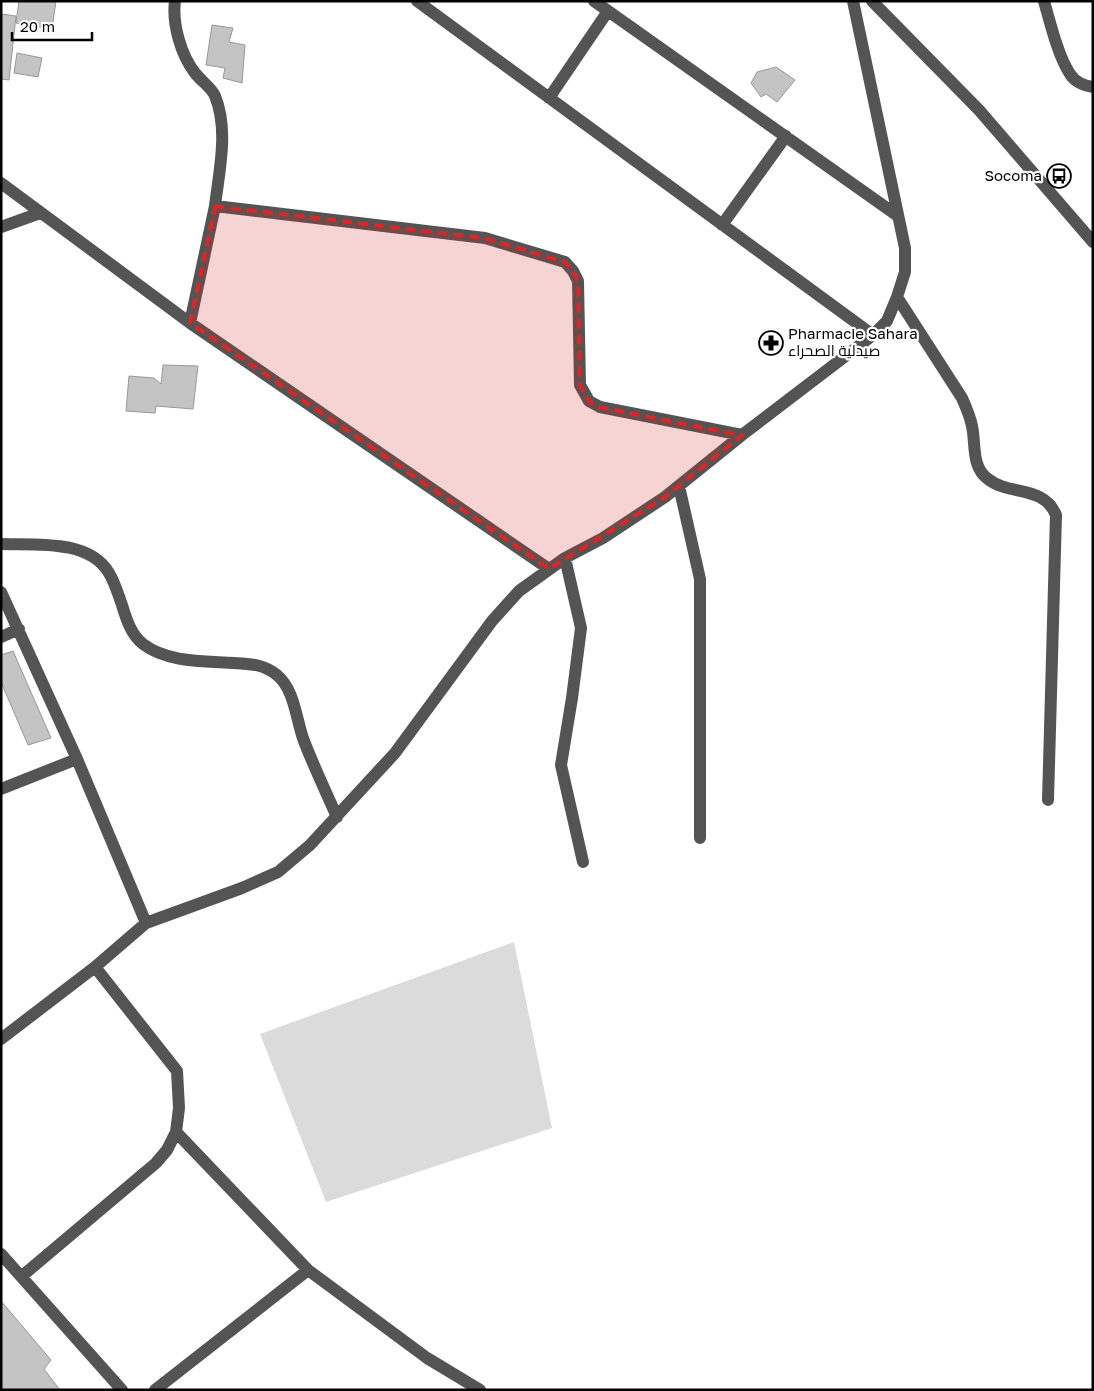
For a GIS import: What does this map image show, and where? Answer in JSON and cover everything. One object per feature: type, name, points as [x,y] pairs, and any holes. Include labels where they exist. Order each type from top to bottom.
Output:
[{"type":"street","points":[[176,1],[174,13],[179,42],[194,72],[215,94],[223,134],[215,206],[190,323]]},
{"type":"street","points":[[417,1],[873,335]]},
{"type":"street","points":[[594,1],[898,216]]},
{"type":"street","points":[[3,1035],[95,967],[146,923],[242,888],[278,872],[310,845],[338,817],[395,753],[492,621],[519,591],[565,558],[603,538],[665,497],[742,435],[873,335],[886,321],[897,297],[905,272],[905,248],[853,1]]},
{"type":"street","points":[[872,1],[979,110],[1092,240]]},
{"type":"street","points":[[1044,1],[1062,59],[1070,74],[1078,82],[1093,87]]},
{"type":"street","points":[[549,98],[608,11]]},
{"type":"street","points":[[722,225],[786,136]]},
{"type":"street","points":[[1,183],[190,323],[549,569]]},
{"type":"street","points":[[215,206],[484,238],[565,262],[573,271],[578,281],[580,384],[589,401],[600,407],[742,435]]},
{"type":"street","points":[[1,227],[40,213]]},
{"type":"street","points":[[897,297],[957,390],[968,411],[973,434],[974,455],[980,471],[992,483],[1046,499],[1053,507],[1056,515],[1048,800]]},
{"type":"street","points":[[679,486],[700,579],[700,838]]},
{"type":"street","points":[[1,544],[68,546],[92,554],[108,571],[115,584],[129,626],[142,643],[159,654],[187,660],[261,665],[278,675],[286,686],[303,739],[338,817]]},
{"type":"street","points":[[565,558],[581,628],[572,698],[560,765],[583,862]]},
{"type":"street","points":[[1,592],[76,759],[146,923]]},
{"type":"street","points":[[1,637],[19,630]]},
{"type":"street","points":[[1,789],[76,759]]},
{"type":"street","points":[[22,1276],[156,1163],[167,1150],[176,1132],[180,1108],[177,1071],[95,967]]},
{"type":"street","points":[[176,1132],[308,1270],[428,1358],[480,1390]]},
{"type":"street","points":[[1,1254],[122,1390]]},
{"type":"street","points":[[155,1390],[308,1270]]},
{"type":"highlighted area","points":[[215,206],[485,238],[565,262],[573,271],[578,281],[580,385],[589,401],[600,407],[742,435],[665,497],[549,569],[190,323]]},
{"type":"shaded area","points":[[514,942],[552,1128],[326,1202],[260,1034]]},
{"type":"building","points":[[19,1],[56,1],[52,29],[16,23]]},
{"type":"building","points":[[1,14],[16,16],[9,80],[1,79]]},
{"type":"building","points":[[212,25],[233,28],[229,42],[245,45],[242,83],[223,78],[225,68],[206,65]]},
{"type":"building","points":[[17,53],[42,58],[38,77],[14,73]]},
{"type":"building","points":[[776,67],[795,80],[777,102],[766,94],[761,97],[751,83],[757,72]]},
{"type":"building","points":[[163,365],[198,366],[193,409],[156,406],[155,413],[126,411],[129,376],[154,378],[161,384]]},
{"type":"building","points":[[13,651],[51,738],[28,745],[1,682],[1,655]]},
{"type":"building","points":[[1,1301],[51,1360],[44,1369],[60,1390],[1,1390]]},
{"type":"place","name":"Socoma","points":[[1059,176]]},
{"type":"place","name":"Pharmacie Sahara صيدلية الصحراء","points":[[771,343]]}]
